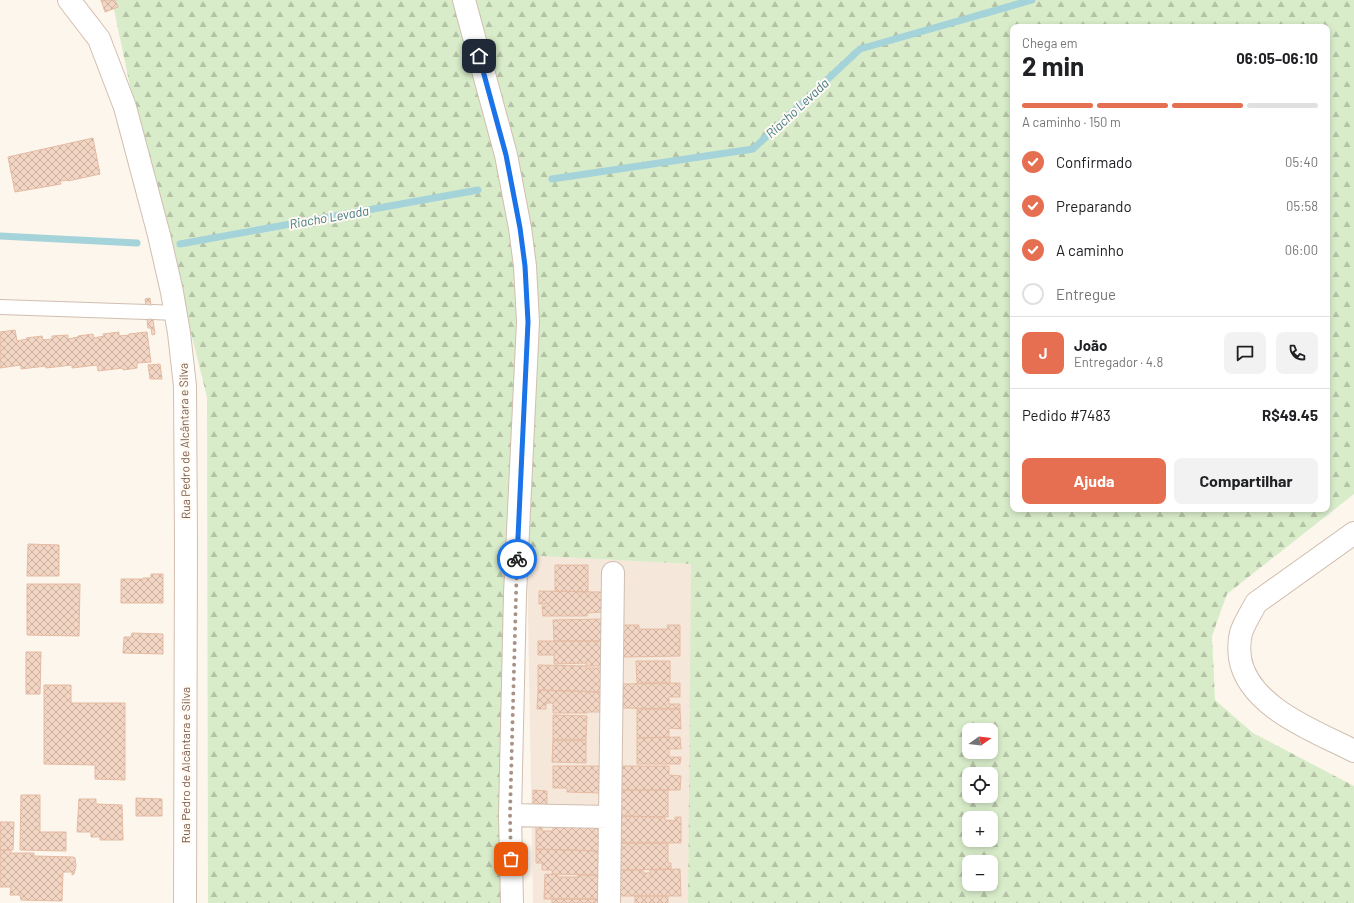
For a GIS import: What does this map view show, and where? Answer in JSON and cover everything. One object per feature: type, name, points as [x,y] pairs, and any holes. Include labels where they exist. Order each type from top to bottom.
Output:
[{"type":"street","name":"Rua Pedro de Alcântara e Silva","points":[[69,0],[98,39],[125,107],[158,234],[176,313],[179,333],[185,386],[185,903]]},
{"type":"street","points":[[464,0],[506,155],[520,228],[525,266],[528,322],[515,594],[510,815],[512,903]]},
{"type":"street","points":[[1354,534],[1256,603],[1241,634],[1239,650],[1242,665],[1251,686],[1265,700],[1296,721],[1354,751]]},
{"type":"street","points":[[608,903],[613,573]]},
{"type":"street","points":[[510,815],[609,817]]},
{"type":"lane","points":[[0,307],[176,313]]},
{"type":"shaded area","points":[[527,555],[692,564],[688,903],[533,903]]},
{"type":"green space","points":[[112,0],[1354,0],[1354,494],[1227,594],[1212,636],[1215,700],[1253,733],[1354,786],[1354,903],[688,903],[691,564],[505,554],[501,903],[208,903],[207,397],[134,105]]},
{"type":"building","points":[[101,0],[115,0],[118,7],[105,12]]},
{"type":"building","points":[[93,138],[100,174],[68,181],[60,181],[61,184],[15,192],[8,157]]},
{"type":"building","points":[[150,298],[155,334],[152,335],[151,328],[148,328],[145,299]]},
{"type":"building","points":[[15,330],[17,341],[42,336],[43,340],[52,339],[52,336],[68,335],[68,339],[93,334],[94,338],[104,336],[103,334],[119,332],[119,336],[147,332],[151,362],[137,363],[137,368],[98,371],[97,365],[72,368],[72,365],[46,368],[46,366],[21,369],[21,365],[0,368],[0,332]]},
{"type":"building","points":[[160,364],[162,379],[150,379],[148,365]]},
{"type":"building","points":[[28,544],[59,545],[59,576],[27,576]]},
{"type":"building","points":[[555,565],[588,565],[588,592],[555,591]]},
{"type":"building","points":[[151,574],[163,574],[163,603],[121,603],[121,579],[142,579],[142,582],[143,578],[151,578]]},
{"type":"building","points":[[27,584],[80,584],[79,636],[27,635]]},
{"type":"building","points":[[539,591],[602,592],[602,612],[587,613],[587,616],[543,616],[542,606],[548,606],[548,604],[539,604]]},
{"type":"building","points":[[602,619],[602,641],[554,641],[553,620]]},
{"type":"building","points":[[623,625],[639,625],[639,629],[668,629],[667,625],[680,625],[680,656],[623,657]]},
{"type":"building","points":[[132,633],[163,634],[163,654],[123,653],[124,637],[131,637]]},
{"type":"building","points":[[538,641],[602,641],[602,666],[586,666],[586,663],[554,664],[554,655],[538,655]]},
{"type":"building","points":[[26,652],[41,652],[40,694],[26,694]]},
{"type":"building","points":[[636,661],[670,661],[670,683],[637,683]]},
{"type":"building","points":[[538,665],[586,666],[586,668],[602,668],[601,692],[538,690]]},
{"type":"building","points":[[680,683],[680,697],[669,697],[669,704],[680,704],[680,709],[623,708],[623,684]]},
{"type":"building","points":[[44,685],[71,685],[71,703],[125,703],[125,780],[95,779],[95,765],[44,764]]},
{"type":"building","points":[[538,690],[601,692],[601,712],[553,713],[553,703],[546,703],[546,709],[537,709]]},
{"type":"building","points":[[637,709],[680,709],[681,729],[669,728],[669,737],[637,738]]},
{"type":"building","points":[[553,715],[587,716],[586,740],[553,740]]},
{"type":"building","points":[[680,737],[681,749],[669,749],[669,757],[681,757],[680,764],[637,764],[637,738]]},
{"type":"building","points":[[553,740],[586,740],[586,763],[552,762]]},
{"type":"building","points":[[553,766],[601,766],[601,793],[567,792],[567,788],[553,788]]},
{"type":"building","points":[[622,766],[669,766],[669,775],[681,776],[680,790],[621,790]]},
{"type":"building","points":[[533,790],[547,791],[547,804],[533,804]]},
{"type":"building","points":[[621,790],[668,790],[668,817],[621,816]]},
{"type":"building","points":[[21,795],[40,795],[40,832],[66,832],[66,851],[20,850]]},
{"type":"building","points":[[136,798],[162,799],[162,816],[136,816]]},
{"type":"building","points":[[79,799],[96,799],[96,804],[122,805],[123,840],[100,840],[100,837],[91,837],[91,832],[77,832]]},
{"type":"building","points":[[621,816],[664,817],[665,820],[675,821],[675,817],[681,817],[681,843],[621,843]]},
{"type":"building","points":[[0,822],[14,822],[13,850],[0,850]]},
{"type":"building","points":[[536,825],[542,825],[542,831],[553,831],[553,827],[600,827],[600,851],[536,849]]},
{"type":"building","points":[[621,843],[668,843],[668,863],[671,863],[671,869],[620,870]]},
{"type":"building","points":[[536,849],[600,851],[600,875],[552,874],[552,870],[542,870],[542,863],[536,863]]},
{"type":"building","points":[[0,850],[11,850],[11,853],[34,853],[34,856],[75,858],[76,866],[74,874],[72,875],[72,872],[63,872],[62,901],[21,900],[20,895],[10,895],[11,887],[0,887]]},
{"type":"building","points":[[680,869],[681,896],[620,896],[620,870],[643,870],[643,873],[650,873],[650,870]]},
{"type":"building","points":[[545,874],[558,875],[557,877],[600,875],[599,899],[544,899]]},
{"type":"building","points":[[635,896],[668,896],[668,903],[635,903]]},
{"type":"building","points":[[552,899],[599,899],[599,903],[552,903]]},
{"type":"waterway","name":"Riacho Levada","points":[[552,179],[753,149],[860,49],[1032,0]]},
{"type":"waterway","name":"Riacho Levada","points":[[180,244],[478,190]]},
{"type":"waterway","points":[[0,236],[137,243]]},
{"type":"way so far","points":[[511,859],[510,815],[514,610],[517,559]]},
{"type":"route","points":[[479,56],[506,155],[520,228],[525,266],[528,322],[517,559]]}]
